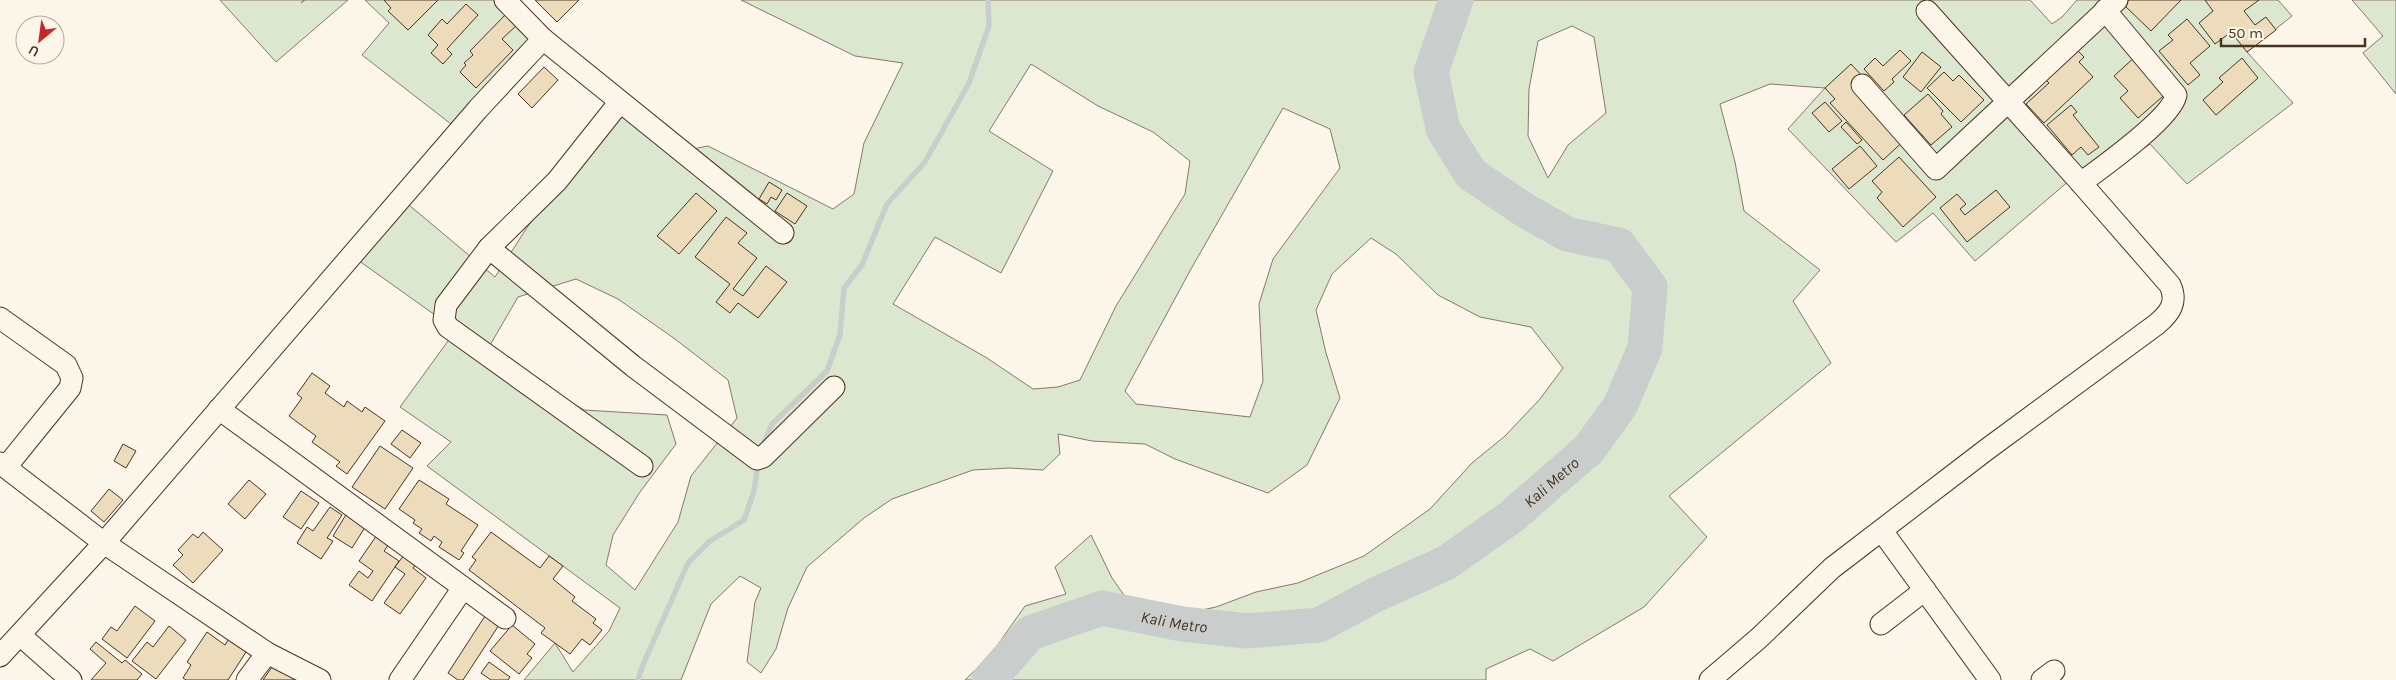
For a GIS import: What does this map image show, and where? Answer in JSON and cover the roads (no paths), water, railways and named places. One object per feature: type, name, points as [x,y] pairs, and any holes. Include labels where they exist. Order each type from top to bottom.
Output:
[{"type":"street","points":[[504,0],[544,40],[619,103],[783,233]]},
{"type":"street","points":[[1862,85],[1936,168],[2111,5],[2176,95],[2171,106],[2149,129],[2081,183]]},
{"type":"street","points":[[1710,680],[1759,638],[1832,568],[1986,450],[2157,324],[2169,311],[2174,299],[2170,285],[1927,12]]},
{"type":"street","points":[[0,656],[104,543],[478,109],[544,40]]},
{"type":"street","points":[[619,103],[557,181],[489,248],[446,305],[444,320],[448,326],[642,466]]},
{"type":"street","points":[[489,248],[633,366],[757,459],[763,457],[834,387]]},
{"type":"street","points":[[0,318],[66,365],[72,378],[70,388],[3,465],[104,543],[267,653],[320,680]]},
{"type":"street","points":[[219,409],[505,618]]},
{"type":"street","points":[[1882,531],[1990,680]]},
{"type":"street","points":[[400,680],[463,588]]},
{"type":"street","points":[[1882,624],[1924,590]]},
{"type":"street","points":[[20,635],[70,680]]},
{"type":"street","points":[[248,680],[267,653]]},
{"type":"waterway","points":[[763,445],[772,424],[827,371],[840,335],[844,288],[862,265],[887,204],[925,162],[969,83],[989,26],[988,0]]},
{"type":"waterway","name":"Kali Metro","points":[[989,680],[1030,633],[1102,608],[1182,624],[1247,631],[1319,625],[1375,595],[1446,563],[1511,517],[1589,449],[1620,406],[1645,348],[1650,287],[1619,245],[1567,234],[1526,211],[1471,174],[1443,129],[1431,72],[1456,0]]},
{"type":"waterway","points":[[638,680],[688,563],[710,541],[744,520],[754,491],[758,463]]}]
